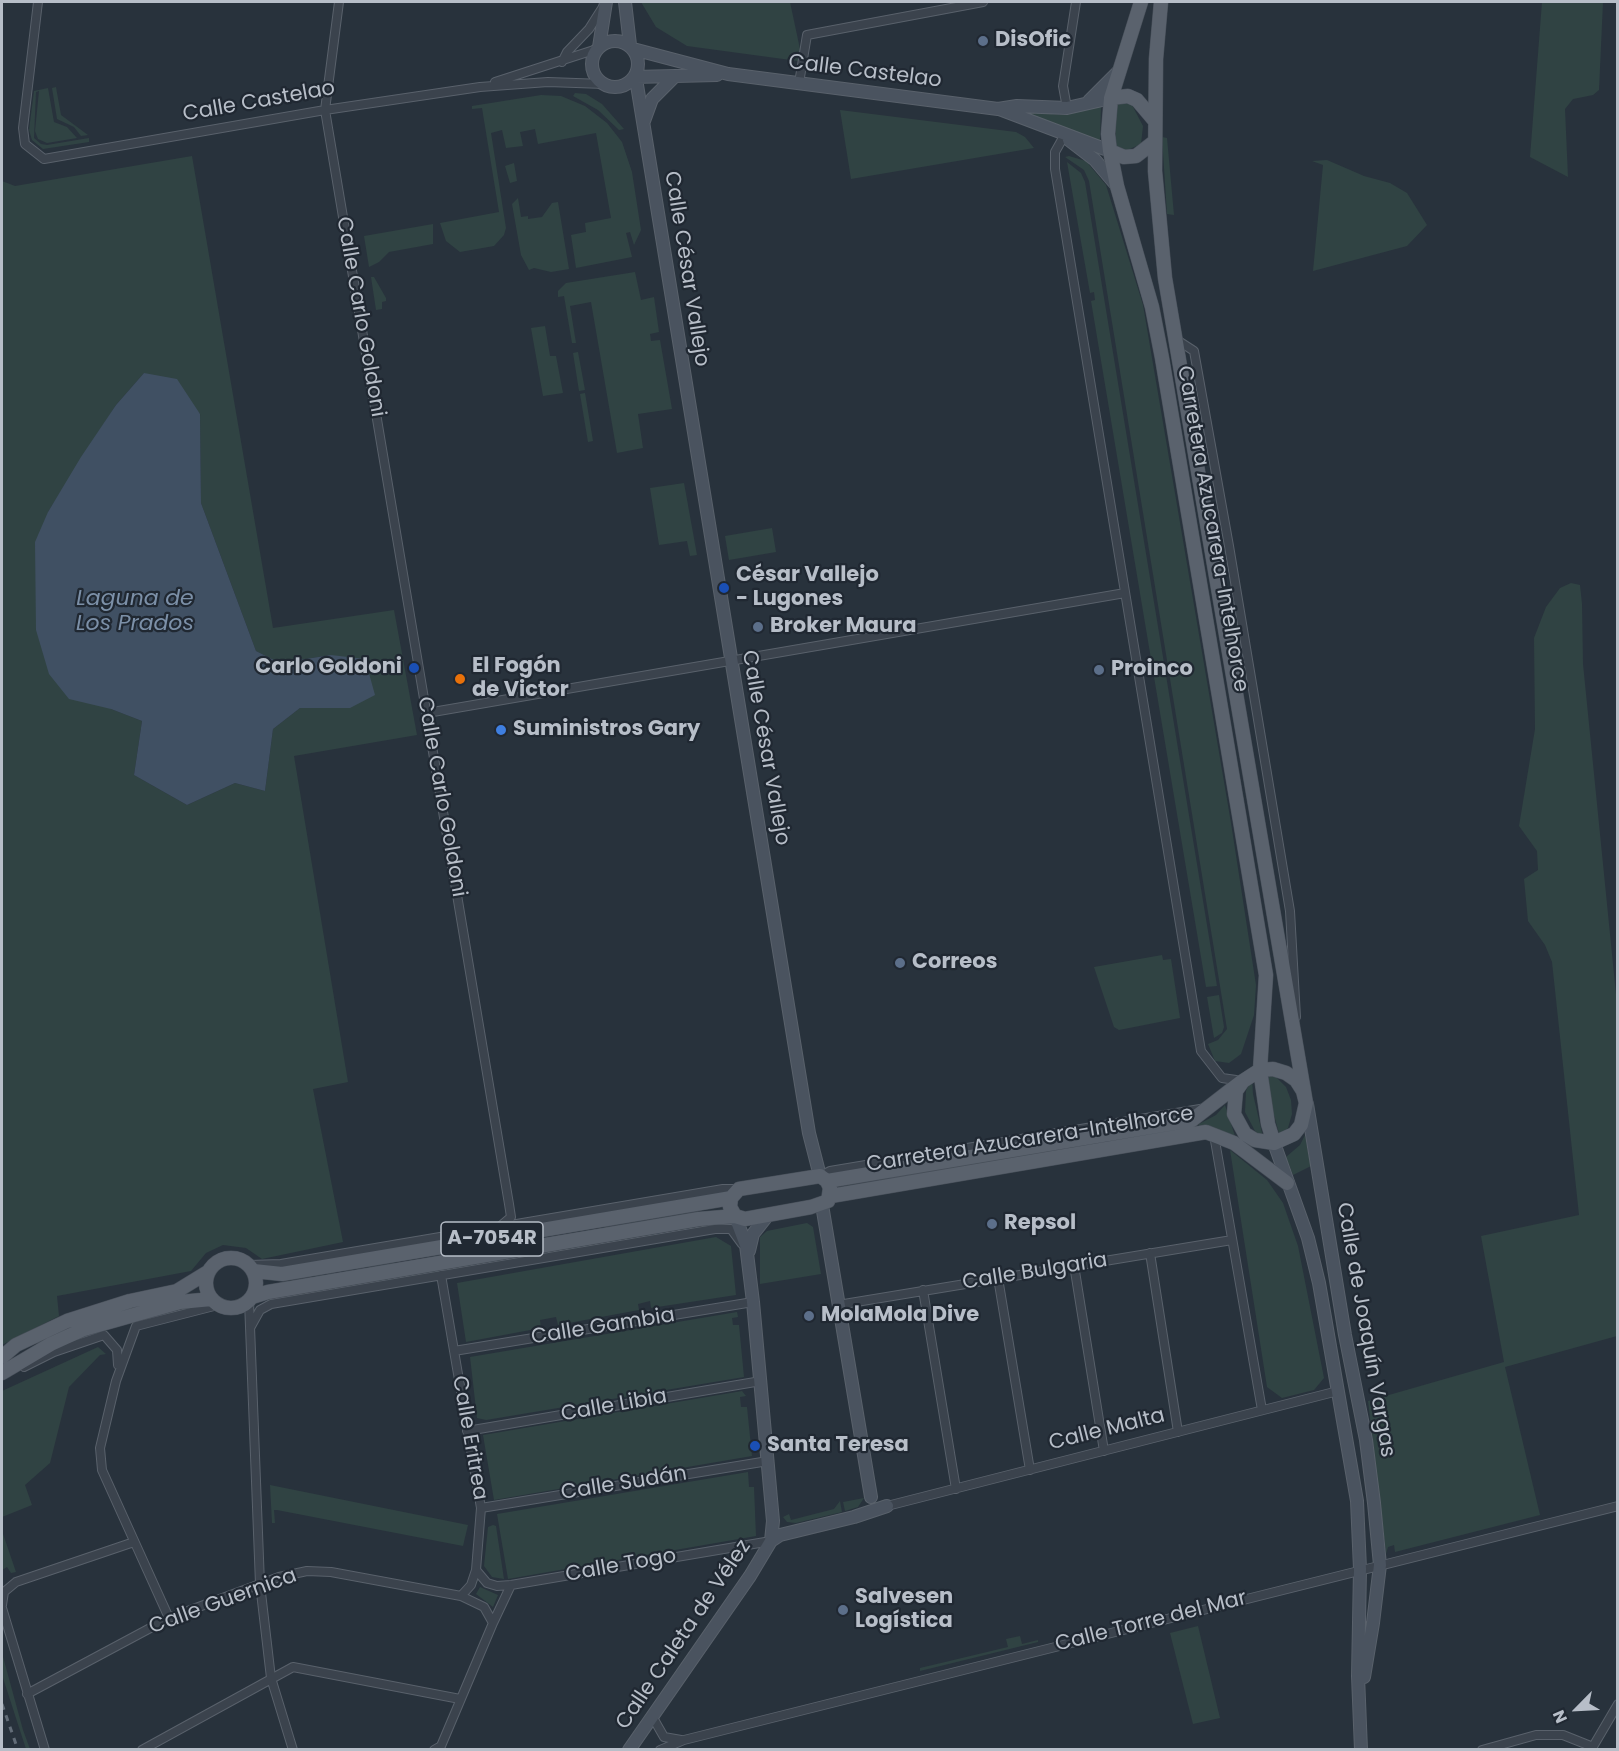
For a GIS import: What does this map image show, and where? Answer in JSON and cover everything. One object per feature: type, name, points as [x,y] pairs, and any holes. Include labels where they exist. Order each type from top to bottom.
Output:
[{"type":"main road","name":"Carretera Azucarera-Intelhorce","points":[[1141,2],[1111,98],[1108,134],[1117,186],[1152,307],[1162,358],[1266,975],[1260,1070],[1268,1124],[1274,1143]]},
{"type":"main road","name":"Carretera Azucarera-Intelhorce","points":[[1161,2],[1154,120],[1158,221],[1306,1103],[1301,1125],[1294,1134],[1274,1143],[1255,1140],[1234,1143]]},
{"type":"main road","points":[[1111,98],[1128,96],[1137,100],[1154,120]]},
{"type":"main road","points":[[1110,151],[1124,158],[1136,156],[1154,142]]},
{"type":"main road","name":"Carretera Azucarera-Intelhorce","points":[[824,1178],[1192,1120],[1210,1108],[1230,1089],[1260,1070]]},
{"type":"main road","points":[[1260,1070],[1279,1071],[1296,1080],[1303,1091],[1306,1103]]},
{"type":"main road","points":[[1243,1081],[1236,1090],[1234,1114],[1238,1125],[1255,1140]]},
{"type":"main road","name":"Carretera Azucarera-Intelhorce","points":[[826,1200],[1206,1132],[1234,1143],[1287,1183]]},
{"type":"main road","points":[[824,1178],[826,1200]]},
{"type":"main road","name":"A-7054R","points":[[2,1357],[16,1346],[67,1321],[130,1301],[177,1291],[208,1272],[213,1265],[227,1258],[235,1258],[251,1268],[282,1274],[824,1178]]},
{"type":"main road","points":[[735,1193],[730,1207],[735,1216]]},
{"type":"main road","name":"A-7054R","points":[[2,1374],[51,1344],[84,1329],[180,1302],[215,1302],[238,1308],[251,1299],[276,1290],[714,1218],[735,1216],[745,1219],[826,1200]]},
{"type":"main road","points":[[251,1268],[256,1284],[251,1299]]},
{"type":"main road","points":[[208,1272],[206,1286],[215,1302]]},
{"type":"street","name":"Calle Castelao","points":[[38,2],[23,128],[25,144],[44,159],[325,110],[480,87],[548,82],[604,84]]},
{"type":"street","name":"Calle Carlo Goldoni","points":[[339,2],[325,110],[511,1217],[497,1228]]},
{"type":"street","points":[[606,2],[598,48],[592,65],[596,76],[604,84],[619,86],[633,78],[638,68],[632,47],[625,2]]},
{"type":"street","points":[[562,62],[567,52],[589,29],[606,2]]},
{"type":"street","points":[[800,83],[807,35],[983,2]]},
{"type":"street","points":[[1067,108],[1063,86],[1076,2]]},
{"type":"street","points":[[598,48],[617,40],[632,47]]},
{"type":"street","name":"Calle Castelao","points":[[632,47],[728,74],[998,109],[1064,136],[1110,151]]},
{"type":"street","name":"Calle Castelao","points":[[480,87],[562,62],[598,48]]},
{"type":"street","points":[[1086,104],[1118,72]]},
{"type":"street","name":"Calle Castelao","points":[[633,78],[728,74]]},
{"type":"street","points":[[643,125],[652,99],[674,77]]},
{"type":"street","name":"Calle César Vallejo","points":[[633,78],[637,85],[809,1133],[824,1178]]},
{"type":"street","name":"Calle Castelao","points":[[998,109],[1017,105],[1067,108],[1111,98]]},
{"type":"street","points":[[1117,186],[1095,160],[1064,136],[1055,152],[1055,169],[1201,1052],[1222,1078],[1243,1081]]},
{"type":"street","points":[[427,713],[1125,593]]},
{"type":"street","name":"Calle de Joaquín Vargas","points":[[1306,1103],[1345,1335],[1366,1440],[1380,1564],[1361,1705]]},
{"type":"street","points":[[1214,1135],[1262,1410]]},
{"type":"street","name":"Calle de Joaquín Vargas","points":[[1274,1143],[1313,1260],[1357,1501],[1360,1569],[1358,1676],[1361,1705]]},
{"type":"street","points":[[251,1268],[723,1189],[735,1193]]},
{"type":"street","points":[[826,1200],[838,1305],[872,1497],[877,1503],[887,1506]]},
{"type":"street","name":"Calle Caleta de Vélez","points":[[747,1255],[753,1234],[768,1215]]},
{"type":"street","name":"Calle Caleta de Vélez","points":[[629,1749],[750,1576],[771,1541],[773,1521],[753,1302],[743,1234],[735,1216]]},
{"type":"street","points":[[681,1234],[714,1218]]},
{"type":"street","points":[[250,1329],[260,1310],[271,1304],[681,1234],[731,1229],[747,1255]]},
{"type":"street","name":"Calle Bulgaria","points":[[838,1305],[1232,1240]]},
{"type":"street","points":[[1150,1253],[1178,1432]]},
{"type":"street","points":[[1074,1265],[1104,1451]]},
{"type":"street","name":"Calle Eritrea","points":[[441,1275],[481,1508],[476,1570],[471,1586],[461,1596]]},
{"type":"street","points":[[998,1278],[1030,1470]]},
{"type":"street","points":[[923,1290],[956,1489]]},
{"type":"street","points":[[286,1302],[279,1299],[251,1299],[250,1329],[260,1584],[271,1678],[293,1749]]},
{"type":"street","points":[[169,1618],[102,1470],[100,1448],[131,1333],[136,1326],[215,1302]]},
{"type":"street","name":"Calle Gambia","points":[[454,1351],[753,1302]]},
{"type":"street","points":[[2,1374],[11,1373],[54,1352],[104,1335],[114,1344],[119,1357],[117,1381]]},
{"type":"street","name":"Calle Libia","points":[[467,1431],[761,1381]]},
{"type":"street","name":"Calle Malta","points":[[771,1541],[780,1535],[854,1517],[887,1506],[1338,1391]]},
{"type":"street","name":"Calle Sudán","points":[[481,1508],[768,1461]]},
{"type":"street","points":[[854,1517],[866,1508],[872,1497]]},
{"type":"street","name":"Calle Torre del Mar","points":[[660,1749],[684,1740],[1617,1506]]},
{"type":"street","name":"Calle Togo","points":[[476,1570],[487,1583],[497,1586],[511,1585],[771,1541]]},
{"type":"street","points":[[45,1749],[2,1606],[4,1592],[16,1582],[134,1542]]},
{"type":"street","name":"Calle Guernica","points":[[27,1694],[169,1618],[279,1577],[308,1571],[331,1572],[461,1596],[484,1607],[492,1623]]},
{"type":"street","points":[[434,1749],[441,1746],[492,1623],[511,1585]]},
{"type":"street","points":[[142,1749],[293,1667],[460,1700]]},
{"type":"street","points":[[1482,1749],[1536,1735],[1563,1735],[1592,1748],[1617,1704]]},
{"type":"street","points":[[1361,1705],[1361,1749]]},
{"type":"street","points":[[652,1716],[655,1725],[664,1737],[684,1740]]},
{"type":"shaded area","points":[[641,2],[790,2],[800,49],[798,61],[687,46],[656,27]]},
{"type":"shaded area","points":[[1542,2],[1603,2],[1599,90],[1593,95],[1573,99],[1565,109],[1568,177],[1530,157]]},
{"type":"shaded area","points":[[56,87],[61,115],[88,135],[81,136],[74,127],[57,119],[52,88]]},
{"type":"shaded area","points":[[48,88],[54,122],[67,127],[77,138],[47,143],[38,139],[35,131],[39,91],[36,92],[34,138],[41,144],[47,145],[89,138],[89,142],[43,149],[32,140],[29,130],[34,91]]},
{"type":"shaded area","points":[[575,93],[586,94],[602,104],[624,129],[619,130],[598,110],[573,96]]},
{"type":"shaded area","points":[[541,95],[561,96],[585,106],[607,123],[622,142],[632,172],[641,230],[634,245],[630,232],[626,233],[632,257],[576,268],[571,235],[586,232],[585,223],[611,218],[596,133],[538,144],[535,129],[520,132],[523,146],[506,148],[502,130],[491,133],[506,228],[504,235],[494,246],[460,252],[446,241],[440,223],[499,212],[482,108],[472,109],[472,106]]},
{"type":"shaded area","points":[[1124,102],[1132,105],[1143,126],[1141,144],[1125,151],[1116,146],[1115,128],[1117,104]]},
{"type":"shaded area","points":[[1101,106],[1100,141],[1025,115],[1025,112],[1065,115]]},
{"type":"shaded area","points":[[840,110],[1016,132],[1025,137],[1034,148],[851,179]]},
{"type":"shaded area","points":[[1162,137],[1167,138],[1174,215],[1167,214]]},
{"type":"shaded area","points":[[192,156],[273,628],[394,610],[417,735],[294,756],[348,1082],[313,1089],[343,1242],[262,1259],[246,1248],[223,1245],[206,1253],[191,1271],[57,1296],[59,1316],[2,1345],[2,181],[15,186]],"holes":[[[144,373],[200,414],[201,503],[256,651],[280,663],[331,655],[350,708],[300,708],[273,729],[265,791],[235,783],[187,805],[134,775],[142,721],[111,709],[48,512],[116,405]]]},
{"type":"shaded area","points":[[1065,157],[1086,161],[1106,185],[1143,305],[1231,823],[1256,985],[1254,1015],[1241,1054],[1229,1063],[1215,1061],[1208,1044],[1218,1040],[1227,1029],[1089,181],[1084,170]]},
{"type":"shaded area","points":[[1327,160],[1364,176],[1390,183],[1407,193],[1427,225],[1407,246],[1313,271],[1323,165],[1312,161]]},
{"type":"shaded area","points":[[1067,162],[1081,173],[1085,182],[1217,986],[1206,987],[1091,301],[1095,300],[1094,292],[1090,293]]},
{"type":"shaded area","points":[[514,163],[517,181],[510,183],[505,166]]},
{"type":"shaded area","points":[[518,198],[521,217],[528,216],[528,219],[542,217],[552,203],[558,202],[569,269],[551,272],[534,268],[529,270],[521,255],[512,204]]},
{"type":"shaded area","points":[[433,224],[433,244],[389,252],[379,262],[369,267],[364,236]]},
{"type":"shaded area","points":[[635,272],[641,300],[654,297],[659,332],[650,334],[651,341],[660,340],[672,409],[638,414],[643,448],[617,453],[591,302],[570,306],[576,343],[572,343],[564,296],[558,297],[558,291],[566,283]]},
{"type":"shaded area","points":[[371,277],[374,277],[386,298],[386,301],[382,302],[382,309],[376,310]]},
{"type":"shaded area","points":[[545,326],[550,356],[556,356],[563,393],[543,396],[531,328]]},
{"type":"shaded area","points":[[578,352],[585,390],[579,391],[573,353]]},
{"type":"shaded area","points":[[585,393],[593,441],[588,442],[580,394]]},
{"type":"shaded area","points":[[684,483],[697,555],[690,556],[687,541],[659,545],[650,488]]},
{"type":"shaded area","points":[[772,528],[776,552],[729,560],[725,536]]},
{"type":"shaded area","points":[[1571,583],[1580,585],[1583,664],[1618,1014],[1617,1336],[1505,1367],[1540,1515],[1395,1552],[1394,1545],[1388,1547],[1386,1554],[1368,1401],[1504,1362],[1481,1236],[1579,1215],[1552,962],[1545,945],[1528,921],[1524,879],[1538,870],[1537,851],[1519,826],[1535,729],[1534,638],[1546,607],[1560,588]]},
{"type":"shaded area","points":[[1162,955],[1163,960],[1171,959],[1180,1018],[1119,1030],[1114,1027],[1094,967]]},
{"type":"shaded area","points":[[1219,995],[1224,1027],[1222,1033],[1214,1038],[1207,997]]},
{"type":"shaded area","points":[[1268,1073],[1286,1087],[1291,1100],[1292,1114],[1288,1128],[1280,1137],[1271,1104]]},
{"type":"shaded area","points":[[1252,1078],[1253,1094],[1263,1137],[1255,1131],[1245,1112],[1246,1091]]},
{"type":"shaded area","points":[[1225,1105],[1235,1136],[1207,1126],[1199,1127],[1199,1124],[1216,1115]]},
{"type":"shaded area","points":[[1305,1135],[1311,1166],[1293,1175],[1286,1157],[1300,1145]]},
{"type":"shaded area","points":[[1230,1150],[1267,1180],[1283,1203],[1298,1246],[1324,1378],[1314,1390],[1282,1398],[1267,1387]]},
{"type":"shaded area","points":[[807,1223],[813,1227],[821,1274],[760,1284],[760,1237],[767,1231]]},
{"type":"shaded area","points":[[716,1237],[731,1246],[736,1295],[651,1308],[650,1301],[638,1304],[639,1310],[558,1325],[556,1317],[540,1320],[541,1328],[466,1342],[457,1283]]},
{"type":"shaded area","points":[[737,1312],[738,1317],[732,1318],[733,1325],[739,1325],[744,1377],[486,1420],[477,1418],[470,1357]]},
{"type":"shaded area","points":[[98,1347],[106,1354],[100,1355],[69,1387],[50,1463],[25,1485],[32,1505],[2,1517],[2,1391]]},
{"type":"shaded area","points":[[742,1391],[746,1396],[740,1397],[741,1407],[747,1407],[752,1456],[494,1500],[483,1435]]},
{"type":"shaded area","points":[[748,1472],[749,1487],[754,1487],[756,1536],[508,1579],[497,1514]]},
{"type":"shaded area","points":[[270,1485],[468,1525],[463,1546],[277,1510],[274,1510],[275,1523],[272,1523]]},
{"type":"shaded area","points":[[864,1498],[858,1507],[845,1511],[843,1502]]},
{"type":"shaded area","points":[[840,1501],[842,1512],[796,1523],[787,1522],[783,1517],[789,1514],[791,1520],[834,1509]]},
{"type":"shaded area","points":[[496,1526],[504,1579],[492,1577],[484,1566],[488,1527]]},
{"type":"shaded area","points":[[2,1531],[16,1572],[11,1573],[7,1567],[2,1570]]},
{"type":"shaded area","points":[[480,1587],[498,1595],[493,1607],[476,1594]]},
{"type":"shaded area","points":[[1198,1626],[1220,1718],[1193,1724],[1170,1633]]},
{"type":"shaded area","points":[[1020,1636],[1022,1644],[1038,1640],[1038,1642],[920,1671],[920,1668],[1008,1647],[1006,1639]]},
{"type":"shaded area","points":[[2,1653],[30,1749],[26,1749],[2,1675]]},
{"type":"water","name":"Laguna de Los Prados","points":[[144,373],[177,379],[200,414],[201,503],[256,651],[280,663],[331,655],[365,659],[375,695],[350,708],[300,708],[273,729],[265,791],[235,783],[187,805],[134,775],[142,721],[111,709],[69,699],[49,674],[36,630],[35,542],[48,512],[81,457],[116,405]]},
{"type":"railway","points":[[2,1704],[18,1750]]},
{"type":"place","name":"DisOfic","points":[[983,41]]},
{"type":"place","name":"César Vallejo - Lugones","points":[[724,588]]},
{"type":"place","name":"Broker Maura","points":[[758,627]]},
{"type":"place","name":"Carlo Goldoni","points":[[414,668]]},
{"type":"place","name":"Proinco","points":[[1099,670]]},
{"type":"place","name":"El Fogón de Victor","points":[[460,679]]},
{"type":"place","name":"Suministros Gary","points":[[501,730]]},
{"type":"place","name":"Correos","points":[[900,963]]},
{"type":"place","name":"Repsol","points":[[992,1224]]},
{"type":"place","name":"MolaMola Dive","points":[[809,1316]]},
{"type":"place","name":"Santa Teresa","points":[[755,1446]]},
{"type":"place","name":"Salvesen Logística","points":[[843,1610]]}]
